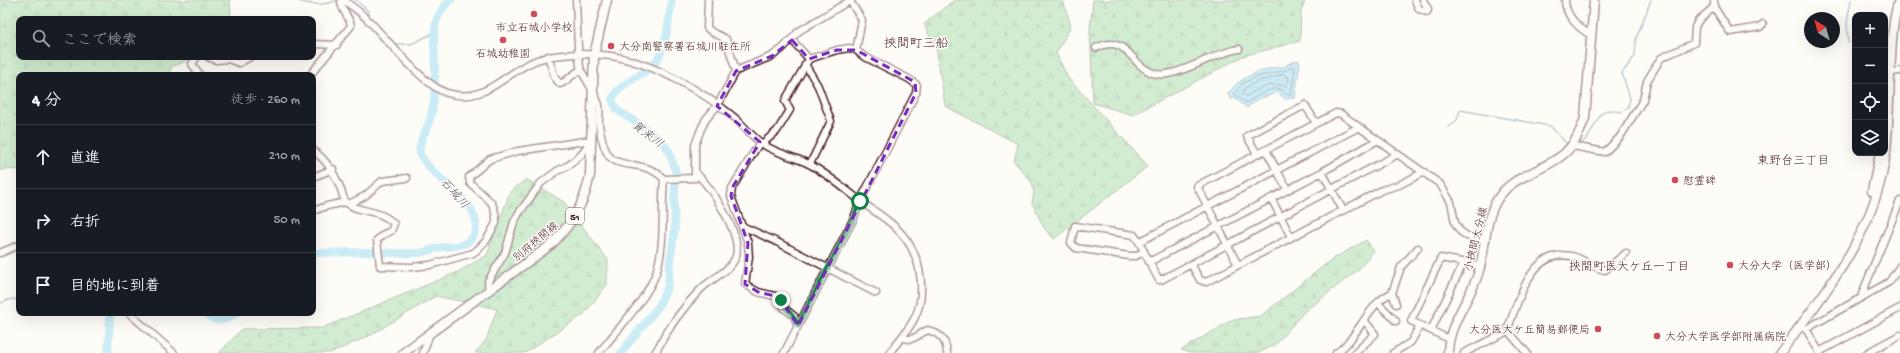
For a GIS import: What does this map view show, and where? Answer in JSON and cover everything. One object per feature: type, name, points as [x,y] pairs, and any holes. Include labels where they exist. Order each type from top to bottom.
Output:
[{"type":"main road","name":"別府挾間線","points":[[403,353],[552,244],[568,228],[586,194],[590,175],[594,55],[607,0]]},
{"type":"main road","name":"小挾間大分線","points":[[1448,353],[1449,339],[1481,266],[1491,213],[1501,193],[1513,182],[1560,157],[1572,146],[1579,135],[1585,118],[1594,0]]},
{"type":"main road","points":[[1888,48],[1888,28],[1893,0]]},
{"type":"main road","points":[[1780,353],[1848,258],[1864,228],[1875,200],[1886,152],[1893,30],[1899,0]]},
{"type":"main road","points":[[1774,353],[1829,277],[1851,242],[1869,199],[1879,156]]},
{"type":"street","points":[[313,72],[337,45],[351,26],[351,22],[342,7],[342,2],[344,0],[365,17],[429,83],[448,93],[462,96],[478,94],[492,88],[525,65],[548,56],[594,55],[617,57],[668,74],[734,117],[761,143],[773,150],[810,164],[824,173],[885,219],[905,237],[914,252],[918,263],[921,286],[920,301],[914,320],[889,353]]},
{"type":"street","points":[[576,0],[581,70],[592,88],[600,107],[600,129],[607,153],[611,158],[646,167],[666,178],[695,178],[695,145],[706,119],[718,106],[736,71],[772,56],[792,40],[804,27],[851,0],[862,20],[856,50]]},
{"type":"street","points":[[708,0],[708,28],[712,32],[726,39],[736,71]]},
{"type":"street","points":[[1415,0],[1419,9],[1427,12],[1428,9],[1423,0]]},
{"type":"street","points":[[1565,0],[1566,11],[1576,23],[1591,35]]},
{"type":"street","points":[[1572,146],[1605,152],[1613,145],[1643,100],[1648,81],[1661,58],[1694,43],[1695,27],[1698,21],[1714,2],[1730,32],[1760,27],[1763,24]]},
{"type":"street","points":[[792,40],[809,59]]},
{"type":"street","points":[[1096,48],[1103,44],[1116,43],[1123,47],[1145,68],[1158,75],[1175,72],[1216,54],[1238,49]]},
{"type":"street","points":[[316,44],[337,45]]},
{"type":"street","points":[[784,353],[798,326],[827,269],[854,218],[860,201],[916,93],[917,85],[910,79],[863,56],[856,50],[849,48],[837,50],[809,59],[785,101],[790,110],[776,131],[761,143],[732,188],[731,196],[738,210],[738,218],[748,243],[749,257],[745,284],[758,292],[779,297],[784,308],[794,316],[798,326]]},
{"type":"street","points":[[548,56],[555,78],[560,84],[565,82],[574,73],[581,70]]},
{"type":"street","points":[[195,60],[192,64],[198,72]]},
{"type":"street","points":[[216,60],[228,60],[239,63],[244,60]]},
{"type":"street","points":[[805,64],[818,86],[831,121],[810,164]]},
{"type":"street","points":[[1888,70],[1900,71]]},
{"type":"street","points":[[1257,154],[1247,136],[1305,105],[1316,123]]},
{"type":"street","points":[[1238,265],[1197,186],[1336,113],[1341,114],[1440,184],[1451,202],[1455,223],[1460,231],[1467,236],[1486,240]]},
{"type":"street","points":[[1139,242],[1359,127]]},
{"type":"street","points":[[316,152],[333,169],[348,203],[380,213],[392,222],[393,228],[391,231],[384,234],[377,240],[380,266],[412,267],[430,265],[472,253],[486,241],[496,223],[494,208],[490,202],[470,183],[468,177],[490,159],[518,151],[591,140]]},
{"type":"street","points":[[489,291],[488,281],[505,253],[514,222],[527,202],[541,183],[557,171],[569,165],[582,154],[591,140]]},
{"type":"street","points":[[1149,262],[1322,172],[1378,140]]},
{"type":"street","points":[[1266,150],[1287,189]]},
{"type":"street","points":[[1143,252],[1136,256],[1129,256],[1076,248],[1072,243],[1075,226],[1134,235],[1159,280],[1161,280],[1398,154]]},
{"type":"street","points":[[316,176],[333,169]]},
{"type":"street","points":[[1322,172],[1343,210]]},
{"type":"street","points":[[1191,264],[1200,280],[1206,282],[1382,190],[1400,185],[1424,172]]},
{"type":"street","points":[[655,353],[661,341],[689,303],[702,288],[728,268],[736,256],[735,240],[728,218],[710,188],[696,173]]},
{"type":"street","points":[[316,210],[327,206],[348,203],[365,196],[382,181],[408,178]]},
{"type":"street","points":[[599,353],[640,301],[655,274],[659,262],[664,208],[662,195],[666,178]]},
{"type":"street","points":[[1271,198],[1291,237]]},
{"type":"street","points":[[1863,297],[1862,294],[1900,201]]},
{"type":"street","points":[[742,226],[775,241],[876,293]]},
{"type":"street","points":[[0,253],[16,246]]},
{"type":"street","points":[[1396,304],[1392,293],[1401,267],[1418,248]]},
{"type":"street","points":[[1464,353],[1508,331],[1526,284],[1531,274],[1539,264],[1558,256],[1571,256],[1605,270],[1626,253]]},
{"type":"street","points":[[1449,339],[1411,321],[1441,258],[1481,266]]},
{"type":"street","points":[[1431,330],[1439,318],[1464,262]]},
{"type":"street","points":[[1900,267],[1889,282],[1806,329],[1819,352],[1900,308]]},
{"type":"street","points":[[1339,352],[1352,339],[1364,320],[1383,298],[1392,293]]},
{"type":"street","points":[[1379,304],[1396,321]]},
{"type":"street","points":[[132,316],[174,353]]},
{"type":"street","points":[[1355,353],[1375,334],[1364,320]]},
{"type":"street","points":[[1393,353],[1411,342],[1420,325]]},
{"type":"street","points":[[902,337],[910,340],[915,339],[928,330],[937,333],[943,338],[947,345],[947,353]]},
{"type":"street","points":[[1508,331],[1527,353]]},
{"type":"street","points":[[423,353],[430,333]]},
{"type":"street","points":[[1867,353],[1900,335]]},
{"type":"highlighted area","points":[[792,40],[809,59],[837,50],[856,50],[915,82],[916,93],[798,326],[779,297],[758,292],[745,284],[748,243],[731,196],[732,188],[760,142],[717,106],[736,71],[772,56]]},
{"type":"green space","points":[[0,0],[230,0],[231,16],[16,16],[16,60],[188,60],[171,67],[170,72],[16,72],[16,170],[5,169],[0,171]]},
{"type":"green space","points":[[954,0],[1063,0],[1071,26],[1056,53],[1068,78],[1148,166],[1054,239],[1044,228],[1032,203],[1034,192],[1032,183],[1014,161],[1018,144],[945,106],[937,53],[924,24]]},
{"type":"green space","points":[[1093,0],[1306,0],[1301,10],[1300,41],[1243,56],[1133,115],[1093,103],[1090,28]]},
{"type":"green space","points":[[526,179],[564,202],[608,260],[607,285],[584,314],[525,353],[475,353],[486,340],[497,309],[436,296],[369,336],[330,353],[219,353],[242,329],[322,328],[458,272],[487,255],[510,192]]},
{"type":"green space","points":[[1366,240],[1374,251],[1359,269],[1304,312],[1275,345],[1258,353],[1190,353],[1181,350],[1232,320],[1261,316],[1331,260]]},
{"type":"water","points":[[1298,60],[1300,62],[1295,98],[1285,99],[1278,92],[1257,100],[1247,108],[1234,98],[1231,99],[1227,93],[1246,77],[1271,68],[1286,67],[1287,64]]},
{"type":"waterway","points":[[296,0],[318,4],[339,0]]},
{"type":"waterway","points":[[356,0],[368,11],[370,18]]},
{"type":"waterway","name":"石城川","points":[[316,253],[419,253],[461,245],[466,243],[473,236],[476,223],[471,209],[466,202],[429,167],[423,160],[420,153],[420,146],[430,120],[434,99],[434,32],[439,15],[451,0]]},
{"type":"waterway","name":"賀来川","points":[[621,353],[658,307],[668,286],[675,229],[674,202],[676,172],[669,151],[663,143],[639,124],[617,110],[612,100],[620,88],[646,71],[657,60],[666,39],[672,0]]},
{"type":"waterway","points":[[1578,145],[1587,139],[1601,114],[1607,110],[1622,112],[1628,107],[1630,98],[1622,73],[1635,56],[1636,39],[1651,0]]},
{"type":"waterway","points":[[1848,43],[1847,22],[1851,0]]},
{"type":"waterway","points":[[375,31],[380,39],[384,41]]},
{"type":"waterway","points":[[394,44],[411,44],[434,33]]},
{"type":"waterway","points":[[1448,128],[1457,120],[1460,110],[1550,126],[1567,144]]},
{"type":"waterway","points":[[0,304],[5,301],[16,299]]},
{"type":"waterway","name":"石城川","points":[[108,353],[110,316]]},
{"type":"waterway","name":"石城川","points":[[210,316],[217,320],[225,319],[231,316]]},
{"type":"place","name":"市立石城小学校","points":[[534,14]]},
{"type":"place","name":"石城幼稚園","points":[[503,40]]},
{"type":"place","name":"大分南警察署石城川駐在所","points":[[611,46]]},
{"type":"place","name":"慰霊碑","points":[[1675,180]]},
{"type":"place","name":"大分大学（医学部）","points":[[1730,265]]},
{"type":"place","name":"大分医大ケ丘簡易郵便局","points":[[1598,329]]},
{"type":"place","name":"大分大学医学部附属病院","points":[[1657,336]]},
{"type":"district","name":"挾間町三船","points":[[916,42]]},
{"type":"district","name":"東野台三丁目","points":[[1793,160]]},
{"type":"district","name":"挾間町医大ケ丘一丁目","points":[[1629,266]]},
{"type":"route","points":[[781,300],[784,308],[794,316],[798,326],[854,218],[860,201]]}]
